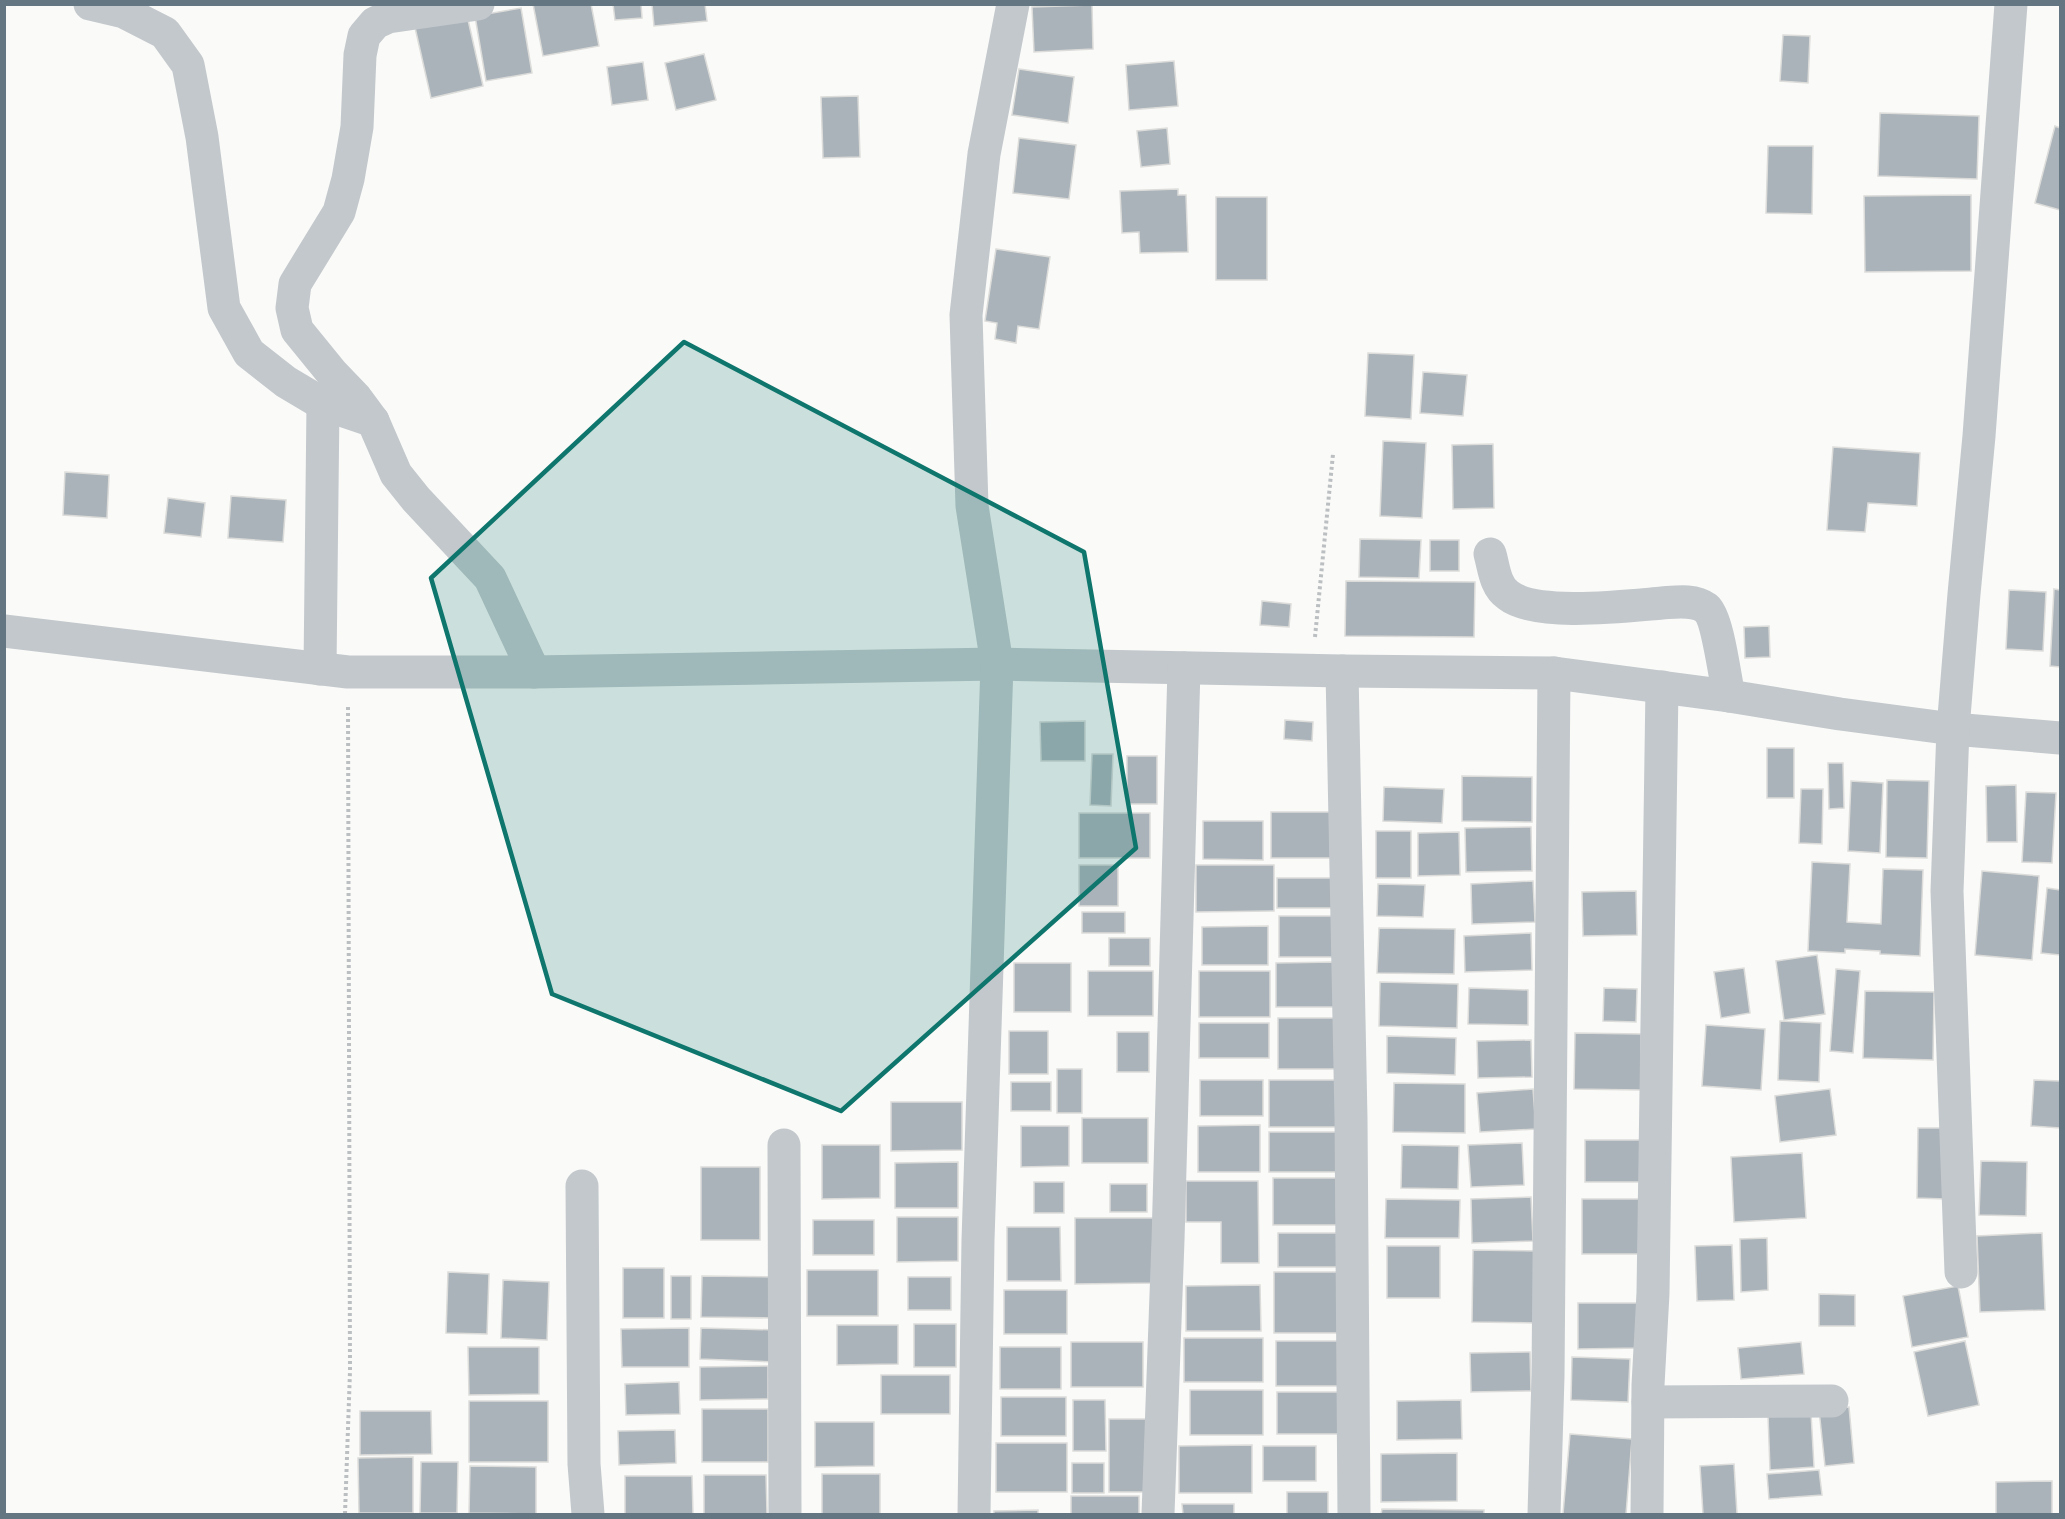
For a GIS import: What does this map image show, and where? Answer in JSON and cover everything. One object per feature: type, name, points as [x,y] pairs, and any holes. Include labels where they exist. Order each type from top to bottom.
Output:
[{"type":"street","points":[[90,4],[124,12],[165,33],[188,65],[202,137],[224,308],[249,353],[286,382],[323,404],[373,421]]},
{"type":"street","points":[[478,4],[388,17],[367,14],[360,55],[357,127],[348,179],[339,212],[295,284],[292,308],[297,330],[373,421],[396,474],[416,499],[490,578],[534,672]]},
{"type":"street","points":[[974,1515],[978,1240],[997,664],[972,506],[966,315],[984,154],[1012,4]]},
{"type":"street","points":[[1961,1272],[1947,891],[1953,729],[1979,436],[2011,4]]},
{"type":"street","points":[[323,404],[334,670]]},
{"type":"street","points":[[1490,554],[1497,583],[1507,595],[1521,602],[1551,607],[1595,608],[1697,603],[1708,610],[1716,630],[1728,696]]},
{"type":"street","points":[[4,631],[334,670],[534,672],[997,664],[1554,673],[1953,729],[2061,738]]},
{"type":"street","points":[[1158,1515],[1184,668]]},
{"type":"street","points":[[1327,671],[1352,1142],[1354,1515]]},
{"type":"street","points":[[1545,1515],[1554,673]]},
{"type":"street","points":[[1647,1515],[1648,1402],[1653,1293],[1662,687]]},
{"type":"street","points":[[784,1145],[785,1515]]},
{"type":"street","points":[[582,1186],[585,1464],[588,1515]]},
{"type":"street","points":[[1648,1402],[1832,1401]]},
{"type":"path","points":[[1327,671],[1333,454]]},
{"type":"path","points":[[334,670],[350,1371],[345,1515]]},
{"type":"highlighted area","points":[[684,342],[1084,552],[1136,848],[841,1111],[552,994],[431,578]]},
{"type":"building","points":[[533,4],[591,4],[599,46],[543,56]]},
{"type":"building","points":[[613,4],[641,4],[642,18],[615,20]]},
{"type":"building","points":[[652,4],[705,4],[707,21],[654,26]]},
{"type":"building","points":[[1092,5],[1093,49],[1034,52],[1032,7]]},
{"type":"building","points":[[521,8],[532,73],[486,81],[475,16]]},
{"type":"building","points":[[466,11],[483,86],[431,98],[414,23]]},
{"type":"building","points":[[1783,35],[1810,36],[1808,83],[1780,81]]},
{"type":"building","points":[[704,54],[716,100],[676,110],[665,63]]},
{"type":"building","points":[[1174,61],[1178,106],[1129,110],[1126,65]]},
{"type":"building","points":[[643,62],[648,100],[612,105],[607,67]]},
{"type":"building","points":[[1019,69],[1074,77],[1068,123],[1012,115]]},
{"type":"building","points":[[858,96],[860,157],[823,158],[821,97]]},
{"type":"building","points":[[1880,113],[1979,116],[1977,179],[1878,176]]},
{"type":"building","points":[[2055,126],[2060,128],[2060,210],[2035,203]]},
{"type":"building","points":[[1167,128],[1170,164],[1141,167],[1137,131]]},
{"type":"building","points":[[1019,138],[1076,145],[1069,199],[1013,193]]},
{"type":"building","points":[[1768,146],[1813,146],[1812,214],[1766,213]]},
{"type":"building","points":[[1178,189],[1178,195],[1186,195],[1188,252],[1140,253],[1139,232],[1122,233],[1120,191]]},
{"type":"building","points":[[1971,195],[1971,271],[1865,272],[1864,196]]},
{"type":"building","points":[[1216,197],[1267,197],[1267,280],[1216,280]]},
{"type":"building","points":[[996,249],[1050,257],[1039,329],[1018,326],[1016,343],[995,339],[997,323],[985,321]]},
{"type":"building","points":[[1368,353],[1414,355],[1411,419],[1365,416]]},
{"type":"building","points":[[1423,372],[1467,375],[1463,416],[1420,413]]},
{"type":"building","points":[[1383,441],[1426,443],[1422,518],[1380,516]]},
{"type":"building","points":[[1493,444],[1494,508],[1453,509],[1452,445]]},
{"type":"building","points":[[1833,447],[1920,453],[1917,506],[1868,503],[1865,532],[1827,530]]},
{"type":"building","points":[[65,472],[109,475],[107,518],[63,515]]},
{"type":"building","points":[[231,496],[286,500],[283,542],[228,538]]},
{"type":"building","points":[[168,498],[205,503],[201,537],[164,533]]},
{"type":"building","points":[[1360,539],[1421,540],[1419,578],[1359,577]]},
{"type":"building","points":[[1430,540],[1459,540],[1459,571],[1430,571]]},
{"type":"building","points":[[1346,581],[1475,582],[1474,637],[1345,636]]},
{"type":"building","points":[[2054,589],[2060,590],[2060,667],[2050,666]]},
{"type":"building","points":[[2009,590],[2046,592],[2043,651],[2006,649]]},
{"type":"building","points":[[1262,601],[1291,604],[1289,627],[1260,625]]},
{"type":"building","points":[[1769,626],[1770,657],[1745,658],[1744,627]]},
{"type":"building","points":[[1285,720],[1313,722],[1312,741],[1284,739]]},
{"type":"building","points":[[1085,721],[1085,761],[1041,761],[1040,722]]},
{"type":"building","points":[[1767,748],[1794,748],[1794,798],[1767,798]]},
{"type":"building","points":[[1092,754],[1113,754],[1111,806],[1090,805]]},
{"type":"building","points":[[1127,756],[1157,756],[1157,804],[1127,804]]},
{"type":"building","points":[[1828,763],[1843,763],[1844,808],[1829,809]]},
{"type":"building","points":[[1462,776],[1532,777],[1532,822],[1462,821]]},
{"type":"building","points":[[1887,780],[1929,781],[1927,858],[1886,857]]},
{"type":"building","points":[[1851,781],[1883,783],[1880,853],[1848,851]]},
{"type":"building","points":[[2016,785],[2017,842],[1987,842],[1986,786]]},
{"type":"building","points":[[1384,787],[1444,789],[1442,823],[1383,821]]},
{"type":"building","points":[[1801,789],[1823,789],[1822,844],[1799,843]]},
{"type":"building","points":[[2026,792],[2056,793],[2052,863],[2022,862]]},
{"type":"building","points":[[1271,812],[1336,812],[1336,858],[1271,858]]},
{"type":"building","points":[[1079,813],[1150,813],[1150,858],[1079,858]]},
{"type":"building","points":[[1203,821],[1263,821],[1263,860],[1203,859]]},
{"type":"building","points":[[1531,827],[1532,871],[1466,872],[1465,828]]},
{"type":"building","points":[[1376,831],[1411,831],[1411,878],[1376,878]]},
{"type":"building","points":[[1459,832],[1460,875],[1418,876],[1418,833]]},
{"type":"building","points":[[1812,862],[1850,864],[1847,922],[1881,924],[1883,869],[1923,870],[1920,956],[1845,949],[1845,953],[1808,951]]},
{"type":"building","points":[[1079,865],[1118,865],[1118,906],[1079,906]]},
{"type":"building","points":[[1196,865],[1274,865],[1274,911],[1196,912]]},
{"type":"building","points":[[1982,871],[2039,876],[2032,960],[1975,955]]},
{"type":"building","points":[[1277,878],[1336,878],[1336,908],[1277,908]]},
{"type":"building","points":[[1533,881],[1535,922],[1472,924],[1471,884]]},
{"type":"building","points":[[1378,884],[1425,885],[1423,917],[1377,916]]},
{"type":"building","points":[[2047,888],[2060,890],[2060,955],[2041,953]]},
{"type":"building","points":[[1636,891],[1637,935],[1583,936],[1582,892]]},
{"type":"building","points":[[1082,912],[1125,912],[1125,933],[1082,933]]},
{"type":"building","points":[[1279,916],[1339,916],[1339,957],[1279,957]]},
{"type":"building","points":[[1268,926],[1268,965],[1202,965],[1202,927]]},
{"type":"building","points":[[1379,928],[1455,929],[1454,974],[1377,973]]},
{"type":"building","points":[[1531,933],[1532,970],[1465,972],[1464,936]]},
{"type":"building","points":[[1109,938],[1150,938],[1150,966],[1109,966]]},
{"type":"building","points":[[1817,955],[1825,1014],[1784,1020],[1776,961]]},
{"type":"building","points":[[1334,962],[1334,1007],[1276,1007],[1276,963]]},
{"type":"building","points":[[1014,963],[1071,963],[1071,1012],[1014,1012]]},
{"type":"building","points":[[1744,968],[1750,1013],[1721,1018],[1714,972]]},
{"type":"building","points":[[1836,969],[1860,971],[1853,1053],[1830,1051]]},
{"type":"building","points":[[1088,971],[1153,971],[1153,1016],[1088,1016]]},
{"type":"building","points":[[1199,971],[1270,971],[1270,1017],[1199,1017]]},
{"type":"building","points":[[1380,982],[1458,984],[1457,1028],[1379,1026]]},
{"type":"building","points":[[1469,988],[1528,990],[1528,1025],[1468,1024]]},
{"type":"building","points":[[1604,988],[1637,989],[1636,1022],[1603,1021]]},
{"type":"building","points":[[1865,991],[1934,992],[1933,1060],[1863,1058]]},
{"type":"building","points":[[1278,1018],[1338,1018],[1338,1069],[1278,1069]]},
{"type":"building","points":[[1780,1021],[1821,1023],[1819,1082],[1778,1080]]},
{"type":"building","points":[[1199,1023],[1269,1023],[1269,1058],[1199,1058]]},
{"type":"building","points":[[1706,1025],[1765,1029],[1761,1090],[1702,1086]]},
{"type":"building","points":[[1009,1031],[1048,1031],[1048,1074],[1009,1074]]},
{"type":"building","points":[[1117,1032],[1149,1032],[1149,1072],[1117,1072]]},
{"type":"building","points":[[1575,1033],[1641,1034],[1641,1090],[1574,1089]]},
{"type":"building","points":[[1387,1036],[1456,1038],[1455,1075],[1387,1073]]},
{"type":"building","points":[[1531,1040],[1532,1077],[1478,1078],[1477,1041]]},
{"type":"building","points":[[1057,1069],[1082,1069],[1082,1113],[1057,1113]]},
{"type":"building","points":[[1200,1080],[1263,1080],[1263,1116],[1200,1116]]},
{"type":"building","points":[[1269,1080],[1343,1080],[1343,1127],[1269,1127]]},
{"type":"building","points":[[2034,1080],[2060,1081],[2060,1128],[2031,1126]]},
{"type":"building","points":[[1011,1082],[1051,1082],[1051,1111],[1011,1111]]},
{"type":"building","points":[[1394,1083],[1465,1084],[1465,1133],[1393,1132]]},
{"type":"building","points":[[1533,1089],[1536,1129],[1480,1132],[1477,1093]]},
{"type":"building","points":[[1830,1089],[1836,1135],[1780,1142],[1775,1096]]},
{"type":"building","points":[[891,1102],[962,1102],[962,1150],[891,1151]]},
{"type":"building","points":[[1082,1118],[1148,1118],[1148,1163],[1082,1163]]},
{"type":"building","points":[[1260,1125],[1260,1172],[1198,1172],[1198,1126]]},
{"type":"building","points":[[1021,1126],[1069,1126],[1069,1166],[1021,1167]]},
{"type":"building","points":[[1918,1128],[1946,1128],[1945,1199],[1917,1198]]},
{"type":"building","points":[[1269,1132],[1344,1132],[1344,1172],[1269,1172]]},
{"type":"building","points":[[1585,1140],[1643,1140],[1643,1182],[1585,1182]]},
{"type":"building","points":[[1522,1143],[1524,1185],[1471,1187],[1468,1145]]},
{"type":"building","points":[[822,1145],[880,1145],[880,1198],[822,1199]]},
{"type":"building","points":[[1402,1145],[1459,1146],[1458,1189],[1401,1188]]},
{"type":"building","points":[[1802,1153],[1806,1218],[1734,1222],[1731,1157]]},
{"type":"building","points":[[1981,1161],[2027,1162],[2026,1216],[1979,1215]]},
{"type":"building","points":[[958,1162],[958,1208],[895,1208],[895,1163]]},
{"type":"building","points":[[701,1167],[760,1167],[760,1240],[701,1240]]},
{"type":"building","points":[[1273,1178],[1343,1178],[1343,1225],[1273,1225]]},
{"type":"building","points":[[1186,1181],[1258,1181],[1259,1263],[1221,1263],[1221,1222],[1186,1222]]},
{"type":"building","points":[[1034,1182],[1064,1182],[1064,1213],[1034,1213]]},
{"type":"building","points":[[1110,1184],[1147,1184],[1147,1212],[1110,1212]]},
{"type":"building","points":[[1531,1197],[1533,1241],[1472,1243],[1471,1199]]},
{"type":"building","points":[[1386,1199],[1460,1200],[1459,1238],[1385,1238]]},
{"type":"building","points":[[1582,1199],[1639,1199],[1639,1254],[1582,1254]]},
{"type":"building","points":[[897,1217],[958,1217],[958,1261],[897,1262]]},
{"type":"building","points":[[1075,1218],[1153,1218],[1153,1283],[1075,1284]]},
{"type":"building","points":[[813,1220],[874,1220],[874,1255],[813,1255]]},
{"type":"building","points":[[1007,1227],[1060,1227],[1061,1281],[1007,1281]]},
{"type":"building","points":[[1278,1233],[1345,1233],[1345,1267],[1278,1267]]},
{"type":"building","points":[[2042,1233],[2045,1310],[1980,1312],[1977,1236]]},
{"type":"building","points":[[1767,1238],[1768,1290],[1741,1292],[1740,1239]]},
{"type":"building","points":[[1732,1245],[1734,1300],[1697,1301],[1695,1246]]},
{"type":"building","points":[[1387,1246],[1440,1246],[1440,1298],[1387,1298]]},
{"type":"building","points":[[1473,1250],[1537,1251],[1536,1323],[1472,1322]]},
{"type":"building","points":[[623,1268],[664,1268],[664,1318],[623,1318]]},
{"type":"building","points":[[807,1270],[878,1270],[878,1316],[807,1316]]},
{"type":"building","points":[[448,1272],[489,1274],[487,1334],[446,1333]]},
{"type":"building","points":[[1274,1272],[1348,1272],[1348,1333],[1274,1333]]},
{"type":"building","points":[[671,1276],[691,1276],[691,1319],[671,1319]]},
{"type":"building","points":[[702,1276],[773,1277],[773,1318],[701,1317]]},
{"type":"building","points":[[908,1277],[951,1277],[951,1310],[908,1310]]},
{"type":"building","points":[[503,1280],[549,1282],[547,1340],[501,1338]]},
{"type":"building","points":[[1260,1285],[1261,1331],[1186,1331],[1186,1286]]},
{"type":"building","points":[[1958,1286],[1968,1337],[1912,1347],[1903,1296]]},
{"type":"building","points":[[1004,1290],[1067,1290],[1067,1334],[1004,1334]]},
{"type":"building","points":[[1819,1294],[1855,1295],[1855,1326],[1819,1326]]},
{"type":"building","points":[[1578,1303],[1641,1303],[1641,1348],[1578,1349]]},
{"type":"building","points":[[914,1324],[956,1324],[956,1367],[914,1367]]},
{"type":"building","points":[[837,1325],[898,1325],[898,1364],[837,1365]]},
{"type":"building","points":[[689,1328],[689,1367],[622,1367],[621,1329]]},
{"type":"building","points":[[701,1328],[777,1330],[777,1362],[700,1359]]},
{"type":"building","points":[[1184,1338],[1263,1338],[1263,1382],[1184,1382]]},
{"type":"building","points":[[1276,1341],[1346,1341],[1346,1386],[1276,1386]]},
{"type":"building","points":[[1965,1341],[1979,1405],[1928,1416],[1914,1352]]},
{"type":"building","points":[[1071,1342],[1143,1342],[1143,1387],[1071,1387]]},
{"type":"building","points":[[1801,1342],[1804,1374],[1741,1379],[1738,1348]]},
{"type":"building","points":[[468,1347],[539,1347],[539,1394],[469,1395]]},
{"type":"building","points":[[1000,1347],[1061,1347],[1061,1389],[1000,1389]]},
{"type":"building","points":[[1530,1352],[1531,1391],[1471,1392],[1470,1353]]},
{"type":"building","points":[[1572,1357],[1630,1359],[1628,1402],[1571,1400]]},
{"type":"building","points":[[768,1366],[768,1399],[700,1400],[700,1367]]},
{"type":"building","points":[[881,1375],[950,1375],[950,1414],[881,1414]]},
{"type":"building","points":[[679,1382],[680,1414],[626,1415],[625,1384]]},
{"type":"building","points":[[1190,1390],[1263,1390],[1263,1435],[1190,1435]]},
{"type":"building","points":[[1277,1392],[1348,1392],[1348,1434],[1277,1434]]},
{"type":"building","points":[[1001,1397],[1066,1397],[1066,1436],[1001,1436]]},
{"type":"building","points":[[1073,1400],[1105,1400],[1106,1451],[1073,1451]]},
{"type":"building","points":[[1461,1400],[1462,1439],[1397,1440],[1397,1401]]},
{"type":"building","points":[[469,1401],[548,1401],[548,1462],[469,1462]]},
{"type":"building","points":[[1849,1407],[1854,1463],[1825,1466],[1819,1410]]},
{"type":"building","points":[[702,1409],[768,1409],[768,1462],[702,1462]]},
{"type":"building","points":[[360,1411],[431,1411],[432,1454],[360,1455]]},
{"type":"building","points":[[1811,1413],[1814,1467],[1770,1470],[1768,1415]]},
{"type":"building","points":[[1109,1419],[1147,1419],[1147,1492],[1109,1492]]},
{"type":"building","points":[[815,1422],[874,1422],[874,1466],[815,1467]]},
{"type":"building","points":[[675,1430],[676,1463],[619,1465],[618,1431]]},
{"type":"building","points":[[1570,1434],[1632,1439],[1626,1514],[1563,1514]]},
{"type":"building","points":[[996,1443],[1067,1443],[1067,1492],[996,1492]]},
{"type":"building","points":[[1252,1445],[1252,1493],[1179,1493],[1179,1446]]},
{"type":"building","points":[[1263,1446],[1316,1446],[1316,1481],[1263,1481]]},
{"type":"building","points":[[1457,1453],[1457,1501],[1381,1502],[1381,1454]]},
{"type":"building","points":[[413,1457],[413,1513],[359,1513],[358,1458]]},
{"type":"building","points":[[421,1462],[458,1462],[457,1513],[420,1513]]},
{"type":"building","points":[[1072,1463],[1104,1463],[1104,1493],[1072,1493]]},
{"type":"building","points":[[1734,1464],[1737,1514],[1703,1514],[1700,1466]]},
{"type":"building","points":[[470,1466],[536,1467],[536,1514],[469,1513]]},
{"type":"building","points":[[1819,1470],[1822,1495],[1769,1499],[1767,1474]]},
{"type":"building","points":[[822,1474],[880,1474],[880,1514],[822,1514]]},
{"type":"building","points":[[704,1475],[766,1475],[767,1514],[704,1514]]},
{"type":"building","points":[[625,1476],[692,1476],[693,1514],[625,1514]]},
{"type":"building","points":[[2052,1481],[2052,1514],[1996,1514],[1996,1482]]},
{"type":"building","points":[[1287,1492],[1328,1492],[1328,1514],[1287,1514]]},
{"type":"building","points":[[1071,1496],[1139,1496],[1139,1514],[1071,1514]]},
{"type":"building","points":[[1182,1504],[1234,1504],[1234,1514],[1183,1514]]},
{"type":"building","points":[[1382,1509],[1484,1510],[1484,1514],[1381,1514]]},
{"type":"building","points":[[1038,1510],[1038,1514],[994,1514],[994,1511]]}]
